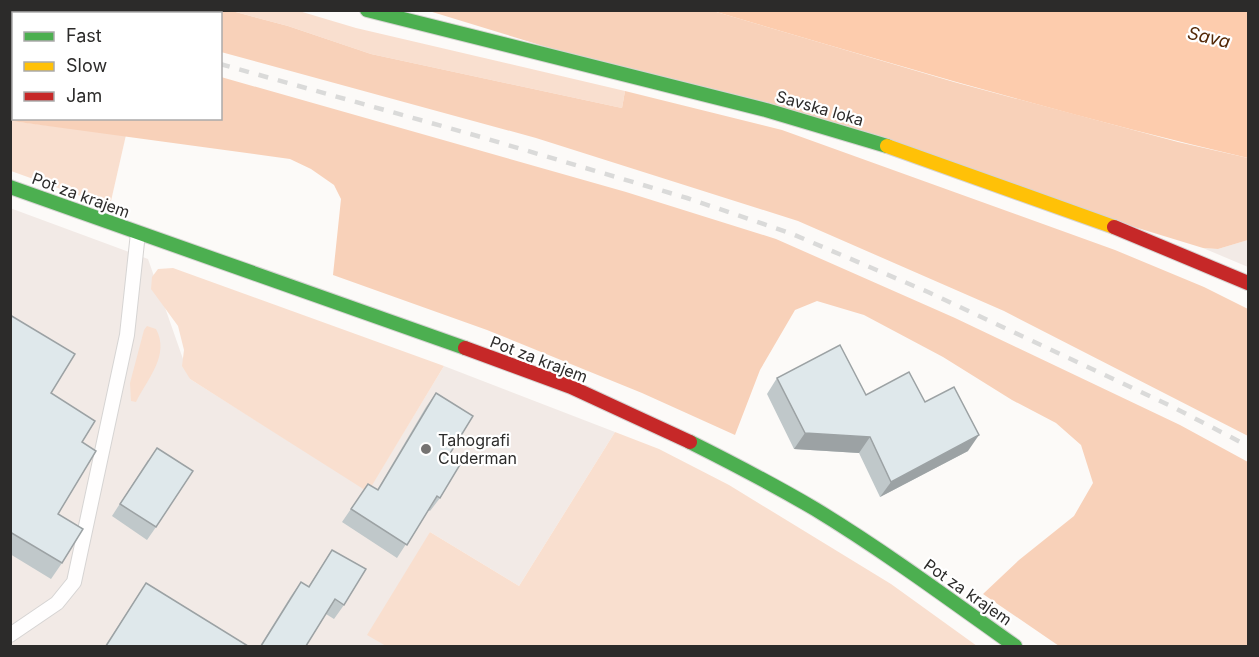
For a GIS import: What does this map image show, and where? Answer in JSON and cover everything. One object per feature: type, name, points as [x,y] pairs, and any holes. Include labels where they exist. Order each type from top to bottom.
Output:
[{"type":"street","name":"Savska loka","points":[[367,10],[766,110],[864,138],[1100,221],[1248,284]]},
{"type":"street","name":"Pot za krajem","points":[[10,187],[571,387],[653,424],[744,469],[816,510],[916,575],[1015,646]]},
{"type":"lane","points":[[10,635],[57,603],[74,582],[127,335],[138,232]]},
{"type":"shaded area","points":[[70,11],[232,11],[288,26],[371,54],[622,108],[625,91],[782,130],[1115,250],[1204,287],[1248,309],[1248,436],[1004,311],[798,221],[536,138],[222,52],[222,12]]},
{"type":"shaded area","points":[[232,11],[299,11],[356,28],[625,91],[622,108],[371,54],[288,26]]},
{"type":"shaded area","points":[[429,11],[713,11],[954,82],[1178,142],[1248,158],[1248,240],[1218,249],[1203,248]]},
{"type":"shaded area","points":[[10,22],[12,22],[12,120],[222,120],[222,77],[626,192],[776,239],[955,318],[1180,425],[1248,462],[1248,646],[1059,646],[983,594],[1019,560],[1074,516],[1093,483],[1081,445],[1056,423],[1012,400],[943,357],[864,315],[817,301],[795,310],[760,370],[735,435],[642,393],[487,330],[333,275],[341,199],[334,185],[311,169],[290,159],[11,121]]},
{"type":"shaded area","points":[[11,121],[126,135],[111,201],[103,204],[11,171]]},
{"type":"shaded area","points":[[10,208],[148,259],[190,379],[368,491],[444,366],[615,432],[519,586],[430,532],[395,646],[11,646]]},
{"type":"shaded area","points":[[1248,240],[1248,267],[1203,248],[1218,249]]},
{"type":"shaded area","points":[[173,268],[444,366],[368,492],[190,379],[182,366],[184,350],[178,326],[151,289],[152,277],[158,269]]},
{"type":"shaded area","points":[[147,326],[156,329],[160,339],[159,357],[136,402],[131,401],[130,383]]},
{"type":"shaded area","points":[[615,432],[659,449],[729,485],[891,584],[977,646],[386,646],[367,635],[430,532],[519,586]]},
{"type":"water","name":"Sava","points":[[713,11],[1248,11],[1248,158],[1046,107]]},
{"type":"building","points":[[10,315],[75,354],[51,393],[95,421],[82,442],[96,451],[58,514],[83,529],[62,563],[10,532]]},
{"type":"building","points":[[840,345],[866,395],[909,372],[925,402],[954,387],[979,435],[891,482],[870,437],[805,433],[777,378]]},
{"type":"building","points":[[436,393],[473,416],[449,455],[461,463],[440,498],[437,496],[407,545],[351,509],[368,484],[378,490]]},
{"type":"building","points":[[157,448],[193,471],[156,527],[120,504]]},
{"type":"building","points":[[332,550],[366,569],[344,605],[335,599],[306,646],[261,646],[301,582],[309,587]]},
{"type":"building","points":[[146,583],[248,646],[106,646]]},
{"type":"railway","points":[[22,10],[28,12]]},
{"type":"railway","points":[[222,65],[474,135],[687,198],[790,233],[928,292],[1171,406],[1248,446]]},
{"type":"traffic: fast","points":[[367,10],[766,110],[887,146]]},
{"type":"traffic: fast","points":[[10,187],[465,348]]},
{"type":"traffic: fast","points":[[690,442],[784,491],[841,525],[1015,646]]},
{"type":"traffic: slow","points":[[887,146],[1114,227]]},
{"type":"traffic: jam","points":[[1114,227],[1248,283]]},
{"type":"traffic: jam","points":[[465,348],[571,387],[690,442]]},
{"type":"place","name":"Tahografi Cuderman","points":[[426,449]]}]
